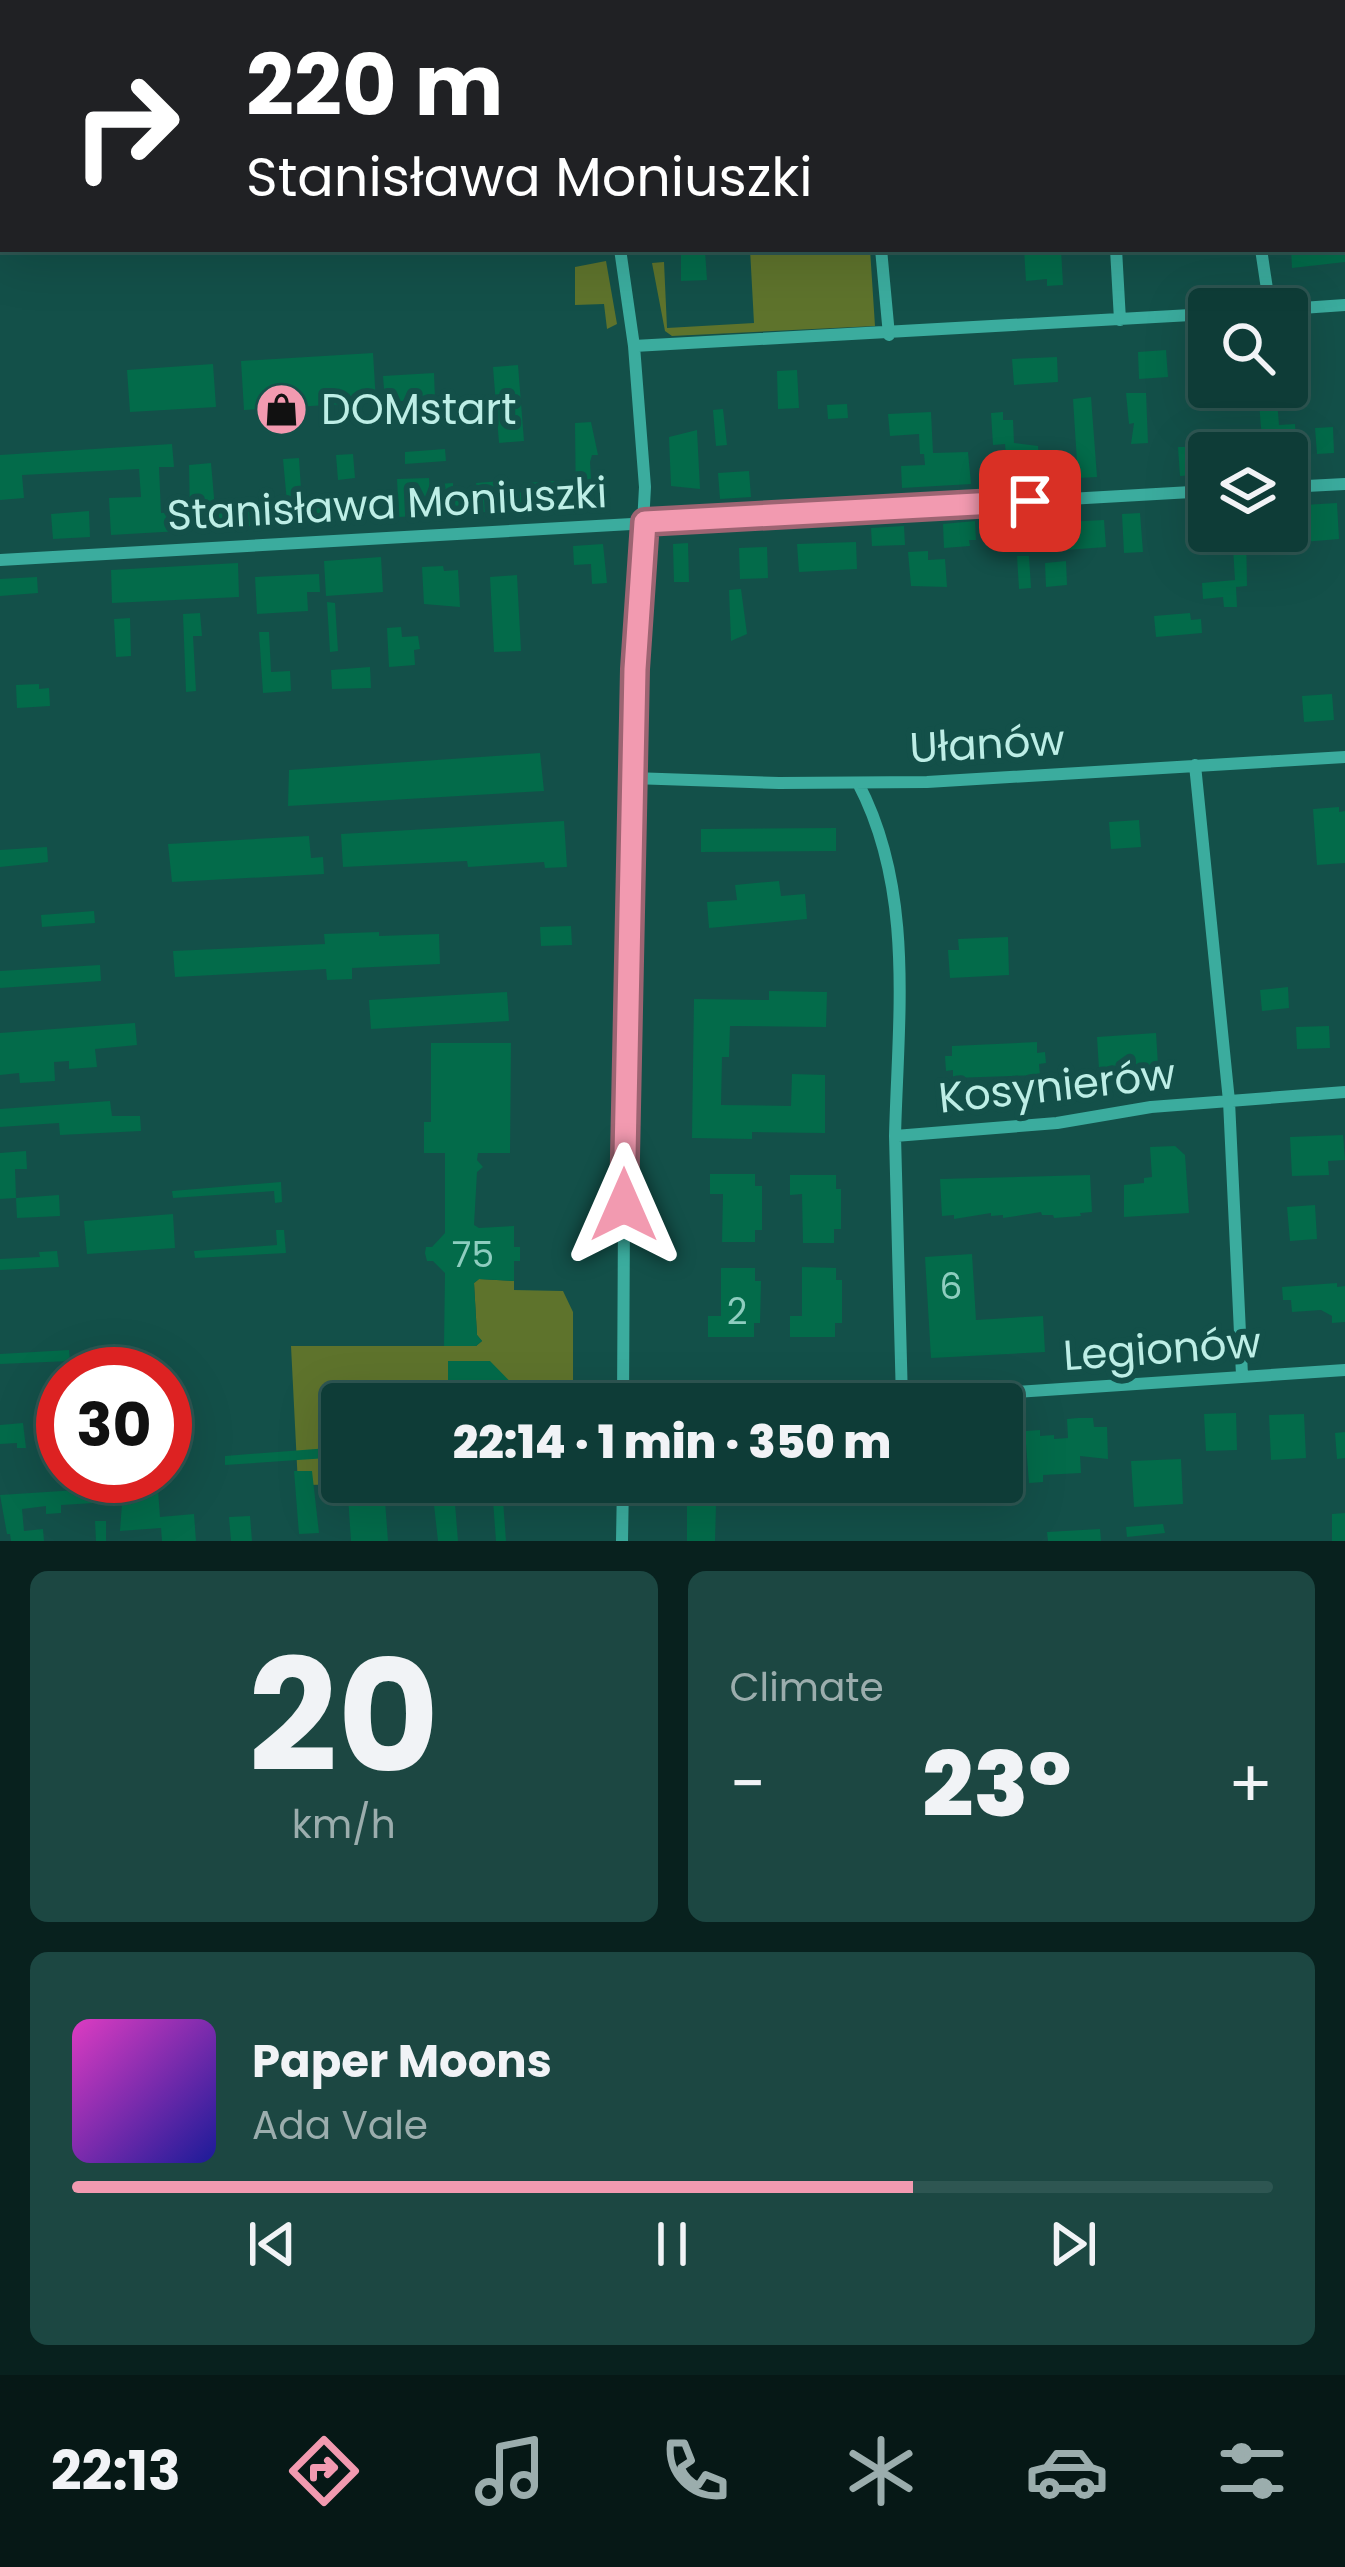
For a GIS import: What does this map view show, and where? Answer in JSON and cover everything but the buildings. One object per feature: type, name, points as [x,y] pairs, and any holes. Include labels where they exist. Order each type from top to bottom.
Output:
[{"type":"street","points":[[620,252],[634,346],[645,522],[625,1028],[623,1383]]},
{"type":"street","points":[[881,252],[889,335]]},
{"type":"street","points":[[1117,252],[1120,320]]},
{"type":"street","points":[[1261,252],[1267,288]]},
{"type":"street","points":[[1308,308],[1345,305]]},
{"type":"street","points":[[634,346],[1188,315]]},
{"type":"street","points":[[1308,486],[1345,484]]},
{"type":"street","name":"Stanisława Moniuszki","points":[[0,560],[1188,492]]},
{"type":"street","name":"Ułanów","points":[[632,778],[858,783],[1345,758]]},
{"type":"street","points":[[1195,765],[1229,1101],[1242,1376]]},
{"type":"street","points":[[858,783],[878,821],[900,936],[895,1136]]},
{"type":"street","name":"Kosynierów","points":[[902,1383],[895,1136],[1057,1124],[1151,1106],[1345,1092]]},
{"type":"street","name":"Legionów","points":[[1023,1391],[1345,1370]]},
{"type":"street","points":[[622,1503],[622,1541]]},
{"type":"green space","points":[[750,252],[870,252],[875,326],[672,336],[665,331],[652,263],[664,262],[667,328],[754,323]]},
{"type":"green space","points":[[606,261],[617,324],[607,329],[604,304],[575,305],[575,267]]},
{"type":"green space","points":[[479,1279],[514,1281],[514,1290],[563,1291],[573,1312],[573,1383],[321,1383],[321,1485],[298,1485],[291,1346],[476,1346],[482,1341],[477,1335],[474,1283]]},
{"type":"place","name":"DOMstart","points":[[282,409]]},
{"type":"route","points":[[624,1205],[635,669],[645,522],[1030,501]]}]
